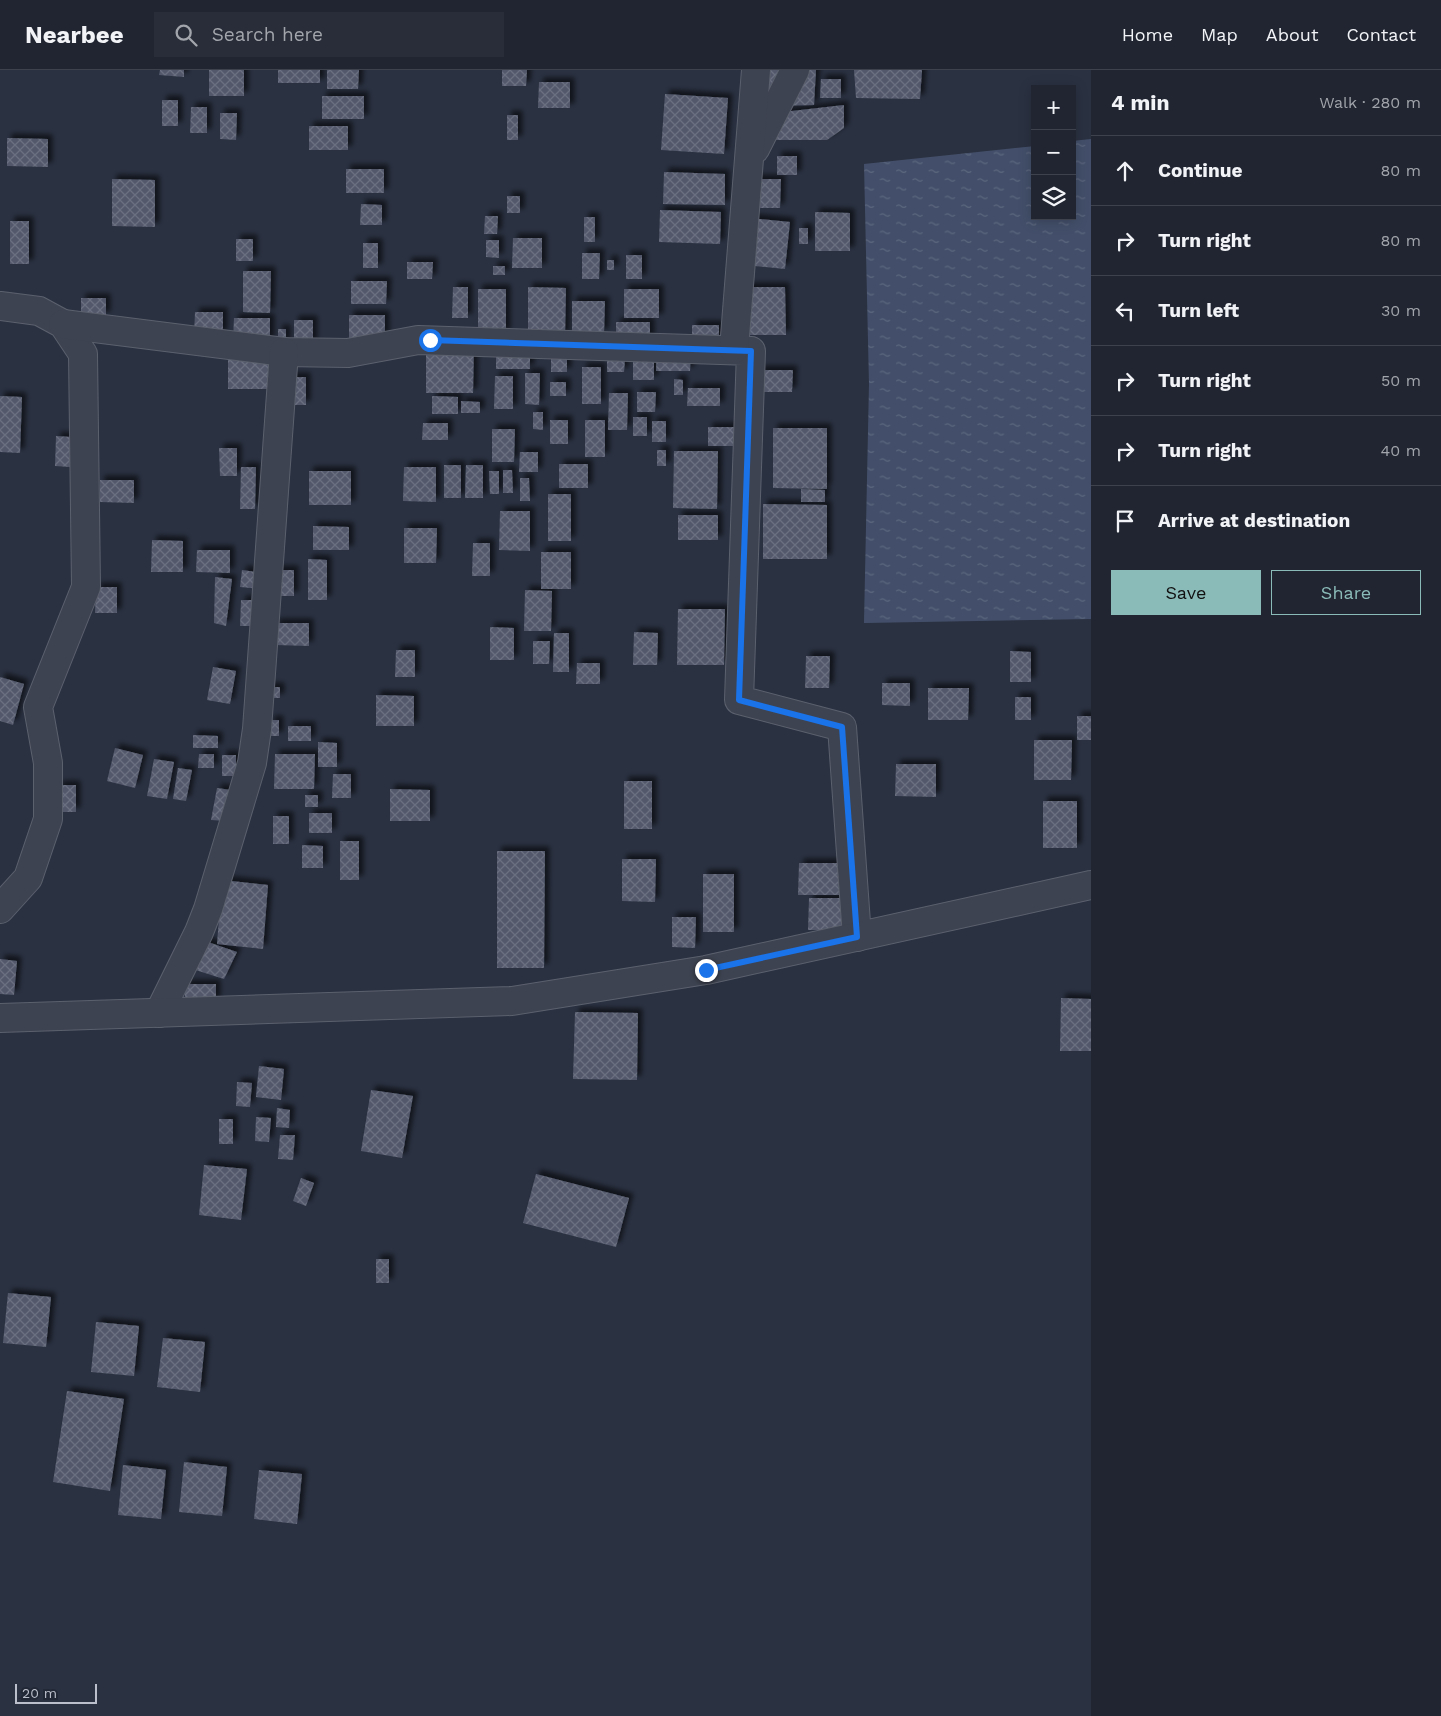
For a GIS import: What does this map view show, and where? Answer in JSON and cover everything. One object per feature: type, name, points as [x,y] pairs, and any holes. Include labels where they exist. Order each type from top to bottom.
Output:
[{"type":"street","points":[[734,349],[756,70]]},
{"type":"street","points":[[749,161],[795,70]]},
{"type":"street","points":[[0,306],[39,311],[63,324],[284,352],[348,353],[418,340],[751,351],[739,700],[842,727],[857,937]]},
{"type":"street","points":[[0,909],[28,878],[48,819],[48,763],[38,707],[86,587],[83,354],[63,324]]},
{"type":"street","points":[[159,1013],[199,932],[208,909],[252,763],[257,729],[284,352]]},
{"type":"street","points":[[0,1018],[512,1001],[706,970],[1091,885]]},
{"type":"water","points":[[1091,139],[1091,619],[864,623],[869,384],[864,164],[1031,146],[1031,220],[1076,220],[1076,141]]},
{"type":"building","points":[[160,70],[184,70],[184,77],[159,75]]},
{"type":"building","points":[[209,70],[244,70],[244,96],[209,96]]},
{"type":"building","points":[[278,70],[320,70],[320,83],[278,83]]},
{"type":"building","points":[[327,70],[359,70],[358,89],[327,89]]},
{"type":"building","points":[[502,70],[527,70],[526,86],[502,86]]},
{"type":"building","points":[[770,70],[816,70],[814,105],[767,106]]},
{"type":"building","points":[[854,70],[922,70],[920,99],[856,98]]},
{"type":"building","points":[[821,79],[841,79],[841,98],[820,98]]},
{"type":"building","points":[[539,82],[570,82],[570,108],[538,108]]},
{"type":"building","points":[[665,94],[728,98],[724,154],[661,150]]},
{"type":"building","points":[[322,96],[364,96],[364,119],[322,119]]},
{"type":"building","points":[[162,100],[178,100],[178,126],[162,126]]},
{"type":"building","points":[[844,105],[844,128],[827,140],[762,140],[757,115]]},
{"type":"building","points":[[191,107],[207,107],[207,133],[190,133]]},
{"type":"building","points":[[220,113],[237,113],[236,140],[220,139]]},
{"type":"building","points":[[507,115],[518,115],[518,140],[507,140]]},
{"type":"building","points":[[309,126],[348,126],[348,150],[309,150]]},
{"type":"building","points":[[7,138],[48,139],[48,167],[7,166]]},
{"type":"building","points":[[777,156],[797,156],[797,175],[777,175]]},
{"type":"building","points":[[346,169],[384,169],[384,193],[346,193]]},
{"type":"building","points":[[664,172],[725,174],[725,205],[663,204]]},
{"type":"building","points":[[112,179],[155,180],[155,227],[112,226]]},
{"type":"building","points":[[753,179],[781,179],[780,208],[753,208]]},
{"type":"building","points":[[507,196],[520,196],[520,213],[507,213]]},
{"type":"building","points":[[361,204],[382,205],[382,225],[360,225]]},
{"type":"building","points":[[660,210],[721,212],[720,244],[659,242]]},
{"type":"building","points":[[815,212],[850,213],[850,251],[815,251]]},
{"type":"building","points":[[485,216],[498,216],[497,234],[484,234]]},
{"type":"building","points":[[584,217],[595,217],[595,242],[584,242]]},
{"type":"building","points":[[750,218],[790,222],[785,269],[745,265]]},
{"type":"building","points":[[10,221],[29,221],[29,264],[10,264]]},
{"type":"building","points":[[799,228],[808,228],[808,244],[799,244]]},
{"type":"building","points":[[513,238],[542,238],[542,268],[512,268]]},
{"type":"building","points":[[236,239],[253,239],[253,261],[236,261]]},
{"type":"building","points":[[486,240],[499,240],[499,258],[486,257]]},
{"type":"building","points":[[363,243],[378,243],[378,268],[363,268]]},
{"type":"building","points":[[582,253],[600,253],[599,279],[582,279]]},
{"type":"building","points":[[626,255],[642,255],[642,279],[626,279]]},
{"type":"building","points":[[607,260],[614,260],[614,270],[607,270]]},
{"type":"building","points":[[407,262],[433,262],[432,279],[407,279]]},
{"type":"building","points":[[493,266],[505,266],[505,275],[493,275]]},
{"type":"building","points":[[243,271],[271,271],[270,313],[243,312]]},
{"type":"building","points":[[351,281],[387,281],[386,304],[351,304]]},
{"type":"building","points":[[453,287],[468,287],[468,318],[452,318]]},
{"type":"building","points":[[528,287],[566,288],[565,336],[528,335]]},
{"type":"building","points":[[743,287],[785,287],[786,335],[743,335]]},
{"type":"building","points":[[478,289],[506,289],[506,334],[478,333]]},
{"type":"building","points":[[624,289],[659,289],[659,318],[624,318]]},
{"type":"building","points":[[81,298],[106,298],[106,316],[81,316]]},
{"type":"building","points":[[572,301],[605,301],[604,333],[572,333]]},
{"type":"building","points":[[195,312],[223,312],[223,335],[194,335]]},
{"type":"building","points":[[349,315],[385,315],[385,338],[349,338]]},
{"type":"building","points":[[234,318],[270,318],[270,342],[233,341]]},
{"type":"building","points":[[294,320],[313,320],[313,345],[294,345]]},
{"type":"building","points":[[616,322],[650,322],[650,343],[616,343]]},
{"type":"building","points":[[692,325],[719,325],[719,346],[692,346]]},
{"type":"building","points":[[278,329],[286,329],[286,344],[278,344]]},
{"type":"building","points":[[426,344],[474,344],[473,393],[426,393]]},
{"type":"building","points":[[496,347],[530,348],[530,369],[496,369]]},
{"type":"building","points":[[657,349],[691,350],[690,371],[656,371]]},
{"type":"building","points":[[551,351],[567,351],[567,372],[551,372]]},
{"type":"building","points":[[228,357],[275,357],[275,389],[228,389]]},
{"type":"building","points":[[633,358],[654,358],[654,380],[633,380]]},
{"type":"building","points":[[607,359],[625,359],[624,372],[607,372]]},
{"type":"building","points":[[582,367],[601,367],[601,404],[582,404]]},
{"type":"building","points":[[759,370],[793,370],[792,392],[758,392]]},
{"type":"building","points":[[525,373],[540,373],[539,405],[525,404]]},
{"type":"building","points":[[495,376],[513,376],[513,409],[494,409]]},
{"type":"building","points":[[285,377],[306,377],[306,405],[285,405]]},
{"type":"building","points":[[674,379],[683,380],[683,395],[674,395]]},
{"type":"building","points":[[550,382],[566,382],[566,396],[550,396]]},
{"type":"building","points":[[688,388],[720,388],[720,406],[687,406]]},
{"type":"building","points":[[637,392],[656,392],[655,412],[637,412]]},
{"type":"building","points":[[609,393],[628,393],[627,430],[608,430]]},
{"type":"building","points":[[0,396],[22,397],[20,453],[0,452]]},
{"type":"building","points":[[432,396],[458,397],[458,414],[432,414]]},
{"type":"building","points":[[461,401],[480,402],[480,413],[461,413]]},
{"type":"building","points":[[533,412],[543,412],[543,430],[533,429]]},
{"type":"building","points":[[633,417],[647,417],[647,436],[633,436]]},
{"type":"building","points":[[550,420],[568,420],[568,444],[550,444]]},
{"type":"building","points":[[585,420],[605,420],[605,457],[585,457]]},
{"type":"building","points":[[652,421],[666,421],[666,442],[652,442]]},
{"type":"building","points":[[423,423],[448,423],[448,440],[422,440]]},
{"type":"building","points":[[708,427],[740,427],[740,446],[708,446]]},
{"type":"building","points":[[773,428],[827,428],[827,489],[773,488]]},
{"type":"building","points":[[492,429],[515,429],[514,462],[492,462]]},
{"type":"building","points":[[56,436],[71,437],[70,467],[55,466]]},
{"type":"building","points":[[219,448],[237,448],[237,476],[220,476]]},
{"type":"building","points":[[657,450],[666,450],[666,466],[657,466]]},
{"type":"building","points":[[674,451],[718,451],[717,509],[673,508]]},
{"type":"building","points":[[520,452],[538,452],[538,472],[519,472]]},
{"type":"building","points":[[559,464],[588,464],[588,488],[559,488]]},
{"type":"building","points":[[444,465],[461,465],[461,498],[444,498]]},
{"type":"building","points":[[466,465],[483,465],[483,498],[465,498]]},
{"type":"building","points":[[241,467],[256,467],[255,509],[240,509]]},
{"type":"building","points":[[404,467],[436,467],[436,502],[403,501]]},
{"type":"building","points":[[503,470],[512,470],[513,493],[503,493]]},
{"type":"building","points":[[309,471],[351,471],[351,505],[309,505]]},
{"type":"building","points":[[489,471],[499,471],[499,494],[490,494]]},
{"type":"building","points":[[520,478],[529,478],[530,501],[520,501]]},
{"type":"building","points":[[100,480],[134,480],[134,503],[100,502]]},
{"type":"building","points":[[801,489],[825,490],[825,502],[801,502]]},
{"type":"building","points":[[548,494],[571,494],[571,541],[548,541]]},
{"type":"building","points":[[763,504],[827,505],[827,559],[763,559]]},
{"type":"building","points":[[500,511],[530,511],[530,551],[499,550]]},
{"type":"building","points":[[678,515],[718,515],[718,540],[678,540]]},
{"type":"building","points":[[313,526],[349,527],[349,550],[313,550]]},
{"type":"building","points":[[404,528],[437,528],[436,563],[404,563]]},
{"type":"building","points":[[152,540],[183,541],[183,572],[151,572]]},
{"type":"building","points":[[473,543],[490,543],[490,576],[472,576]]},
{"type":"building","points":[[197,550],[230,550],[230,573],[196,572]]},
{"type":"building","points":[[541,552],[571,552],[571,589],[541,589]]},
{"type":"building","points":[[308,559],[327,560],[327,600],[308,600]]},
{"type":"building","points":[[242,570],[262,573],[262,589],[240,587]]},
{"type":"building","points":[[273,570],[294,570],[294,596],[273,596]]},
{"type":"building","points":[[215,577],[232,579],[226,626],[214,623]]},
{"type":"building","points":[[96,587],[117,587],[117,613],[95,613]]},
{"type":"building","points":[[525,590],[552,591],[551,631],[524,631]]},
{"type":"building","points":[[241,600],[262,600],[261,626],[240,626]]},
{"type":"building","points":[[678,609],[725,609],[724,665],[677,665]]},
{"type":"building","points":[[275,623],[309,623],[309,646],[275,645]]},
{"type":"building","points":[[490,627],[514,628],[514,660],[490,660]]},
{"type":"building","points":[[634,632],[658,633],[657,665],[633,665]]},
{"type":"building","points":[[554,633],[569,633],[569,672],[553,672]]},
{"type":"building","points":[[533,641],[550,641],[549,664],[533,664]]},
{"type":"building","points":[[396,650],[415,650],[415,677],[395,677]]},
{"type":"building","points":[[1010,651],[1031,652],[1031,682],[1010,682]]},
{"type":"building","points":[[806,656],[830,656],[829,688],[805,688]]},
{"type":"building","points":[[577,663],[600,663],[600,684],[576,684]]},
{"type":"building","points":[[213,667],[236,671],[230,704],[207,700]]},
{"type":"building","points":[[0,677],[24,684],[13,725],[0,721]]},
{"type":"building","points":[[882,683],[910,683],[910,706],[882,705]]},
{"type":"building","points":[[267,687],[280,687],[280,698],[267,698]]},
{"type":"building","points":[[928,688],[969,688],[968,720],[928,720]]},
{"type":"building","points":[[376,695],[414,696],[414,726],[376,726]]},
{"type":"building","points":[[1015,697],[1031,697],[1031,720],[1015,720]]},
{"type":"building","points":[[1077,716],[1091,716],[1091,740],[1077,740]]},
{"type":"building","points":[[270,720],[279,720],[279,736],[270,736]]},
{"type":"building","points":[[288,726],[311,726],[311,741],[288,741]]},
{"type":"building","points":[[193,735],[218,736],[218,748],[193,748]]},
{"type":"building","points":[[1034,740],[1072,740],[1071,780],[1034,780]]},
{"type":"building","points":[[318,742],[337,743],[337,767],[318,767]]},
{"type":"building","points":[[115,748],[143,755],[135,788],[107,781]]},
{"type":"building","points":[[199,754],[214,754],[214,768],[198,768]]},
{"type":"building","points":[[275,754],[315,754],[314,789],[274,789]]},
{"type":"building","points":[[222,755],[236,755],[236,776],[222,776]]},
{"type":"building","points":[[154,759],[174,762],[167,799],[147,796]]},
{"type":"building","points":[[896,764],[936,764],[936,797],[895,796]]},
{"type":"building","points":[[178,768],[192,770],[186,801],[173,799]]},
{"type":"building","points":[[333,774],[351,774],[351,798],[332,798]]},
{"type":"building","points":[[624,781],[652,781],[652,829],[624,829]]},
{"type":"building","points":[[58,785],[76,785],[76,812],[58,812]]},
{"type":"building","points":[[217,788],[231,790],[225,821],[211,820]]},
{"type":"building","points":[[390,789],[430,790],[430,821],[390,821]]},
{"type":"building","points":[[305,795],[318,795],[318,807],[305,807]]},
{"type":"building","points":[[1043,801],[1077,801],[1077,848],[1043,848]]},
{"type":"building","points":[[309,813],[332,813],[332,833],[309,833]]},
{"type":"building","points":[[273,816],[289,816],[289,844],[273,844]]},
{"type":"building","points":[[340,841],[359,841],[359,880],[340,880]]},
{"type":"building","points":[[302,845],[323,846],[323,868],[302,868]]},
{"type":"building","points":[[497,851],[545,851],[544,968],[497,968]]},
{"type":"building","points":[[622,859],[656,859],[655,902],[622,901]]},
{"type":"building","points":[[799,863],[839,863],[839,895],[798,895]]},
{"type":"building","points":[[703,874],[734,874],[734,932],[703,932]]},
{"type":"building","points":[[222,880],[268,885],[263,949],[217,944]]},
{"type":"building","points":[[809,898],[849,898],[849,930],[808,930]]},
{"type":"building","points":[[672,917],[696,917],[695,948],[672,947]]},
{"type":"building","points":[[199,939],[237,952],[224,979],[186,967]]},
{"type":"building","points":[[0,959],[17,961],[14,995],[0,994]]},
{"type":"building","points":[[185,984],[216,984],[216,1002],[185,1003]]},
{"type":"building","points":[[1061,998],[1091,999],[1091,1051],[1060,1051]]},
{"type":"building","points":[[575,1012],[638,1013],[637,1080],[573,1079]]},
{"type":"building","points":[[259,1066],[284,1069],[281,1100],[256,1097]]},
{"type":"building","points":[[237,1082],[252,1083],[250,1107],[236,1106]]},
{"type":"building","points":[[371,1090],[413,1096],[402,1158],[361,1151]]},
{"type":"building","points":[[277,1108],[290,1110],[289,1128],[276,1127]]},
{"type":"building","points":[[256,1117],[271,1118],[269,1142],[255,1141]]},
{"type":"building","points":[[219,1119],[233,1119],[233,1144],[219,1144]]},
{"type":"building","points":[[280,1135],[295,1135],[293,1160],[278,1159]]},
{"type":"building","points":[[204,1165],[247,1169],[241,1220],[199,1215]]},
{"type":"building","points":[[536,1174],[629,1198],[616,1247],[523,1223]]},
{"type":"building","points":[[301,1178],[314,1183],[306,1206],[293,1201]]},
{"type":"building","points":[[376,1259],[389,1259],[389,1283],[376,1283]]},
{"type":"building","points":[[8,1293],[51,1297],[46,1347],[3,1343]]},
{"type":"building","points":[[96,1322],[139,1326],[134,1376],[91,1372]]},
{"type":"building","points":[[163,1338],[205,1342],[200,1392],[157,1387]]},
{"type":"building","points":[[67,1391],[124,1399],[110,1491],[53,1482]]},
{"type":"building","points":[[184,1462],[227,1467],[222,1516],[179,1512]]},
{"type":"building","points":[[123,1465],[166,1470],[161,1519],[118,1515]]},
{"type":"building","points":[[259,1470],[302,1474],[297,1524],[254,1519]]},
{"type":"route","points":[[430,340],[751,351],[739,700],[842,727],[857,937],[706,970]]}]
